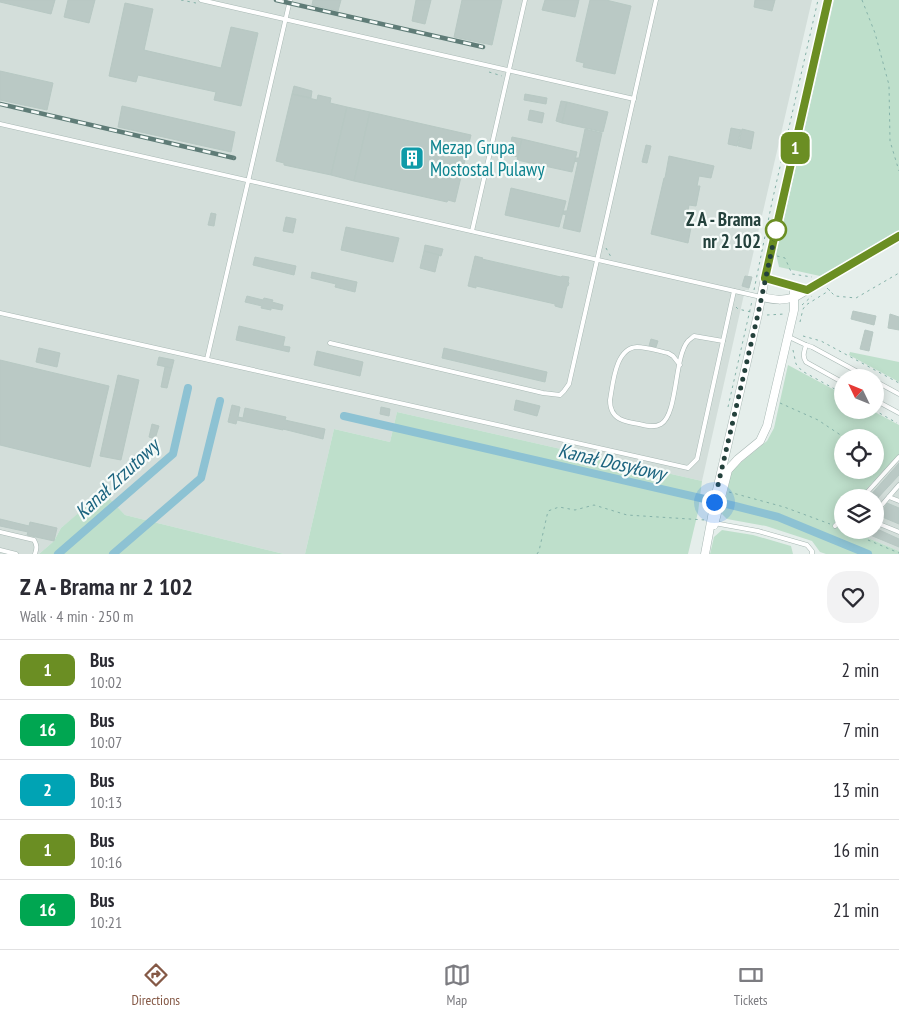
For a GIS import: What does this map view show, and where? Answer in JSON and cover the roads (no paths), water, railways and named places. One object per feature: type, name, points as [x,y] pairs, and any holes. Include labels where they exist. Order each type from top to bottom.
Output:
[{"type":"street","points":[[721,491],[728,443],[828,0]]},
{"type":"street","points":[[762,297],[784,300],[794,297],[899,236]]},
{"type":"street","points":[[765,278],[807,290]]},
{"type":"street","points":[[705,554],[713,518],[728,470],[760,441],[767,426],[794,310],[794,286]]},
{"type":"street","points":[[728,443],[736,454],[743,455]]},
{"type":"lane","points":[[200,0],[634,99]]},
{"type":"lane","points":[[207,359],[290,0]]},
{"type":"lane","points":[[472,232],[525,0]]},
{"type":"lane","points":[[330,343],[543,393],[560,395],[564,391],[569,384],[656,0]]},
{"type":"lane","points":[[0,124],[762,297]]},
{"type":"lane","points":[[0,313],[688,468],[697,459],[734,291]]},
{"type":"lane","points":[[680,365],[668,353],[636,347],[624,352],[619,360],[610,400],[612,412],[621,420],[643,426],[650,427],[662,424],[669,414],[680,365],[683,350],[688,340],[694,336],[723,341]]},
{"type":"lane","points":[[787,336],[852,369]]},
{"type":"lane","points":[[806,346],[804,354],[806,362],[834,378]]},
{"type":"lane","points":[[884,386],[899,394]]},
{"type":"lane","points":[[884,405],[899,413]]},
{"type":"lane","points":[[870,489],[899,457]]},
{"type":"lane","points":[[884,503],[899,485]]},
{"type":"lane","points":[[889,497],[899,501]]},
{"type":"lane","points":[[713,518],[807,545],[812,554]]},
{"type":"lane","points":[[884,526],[899,532]]},
{"type":"lane","points":[[0,532],[34,540],[37,549],[34,554]]},
{"type":"lane","points":[[0,550],[16,554]]},
{"type":"waterway","name":"Kanał Zrzutowy","points":[[58,554],[173,454],[188,388]]},
{"type":"waterway","name":"Kanał Dosyłowy","points":[[113,554],[201,478],[220,401]]},
{"type":"waterway","name":"Kanał Dosyłowy","points":[[344,416],[778,517],[868,554]]},
{"type":"railway","points":[[276,0],[483,47]]},
{"type":"railway","points":[[0,104],[234,158]]},
{"type":"place","name":"Mezap Grupa Mostostal Pulawy","points":[[412,158]]},
{"type":"place","name":"Z A - Brama nr 2 102","points":[[776,230]]}]
